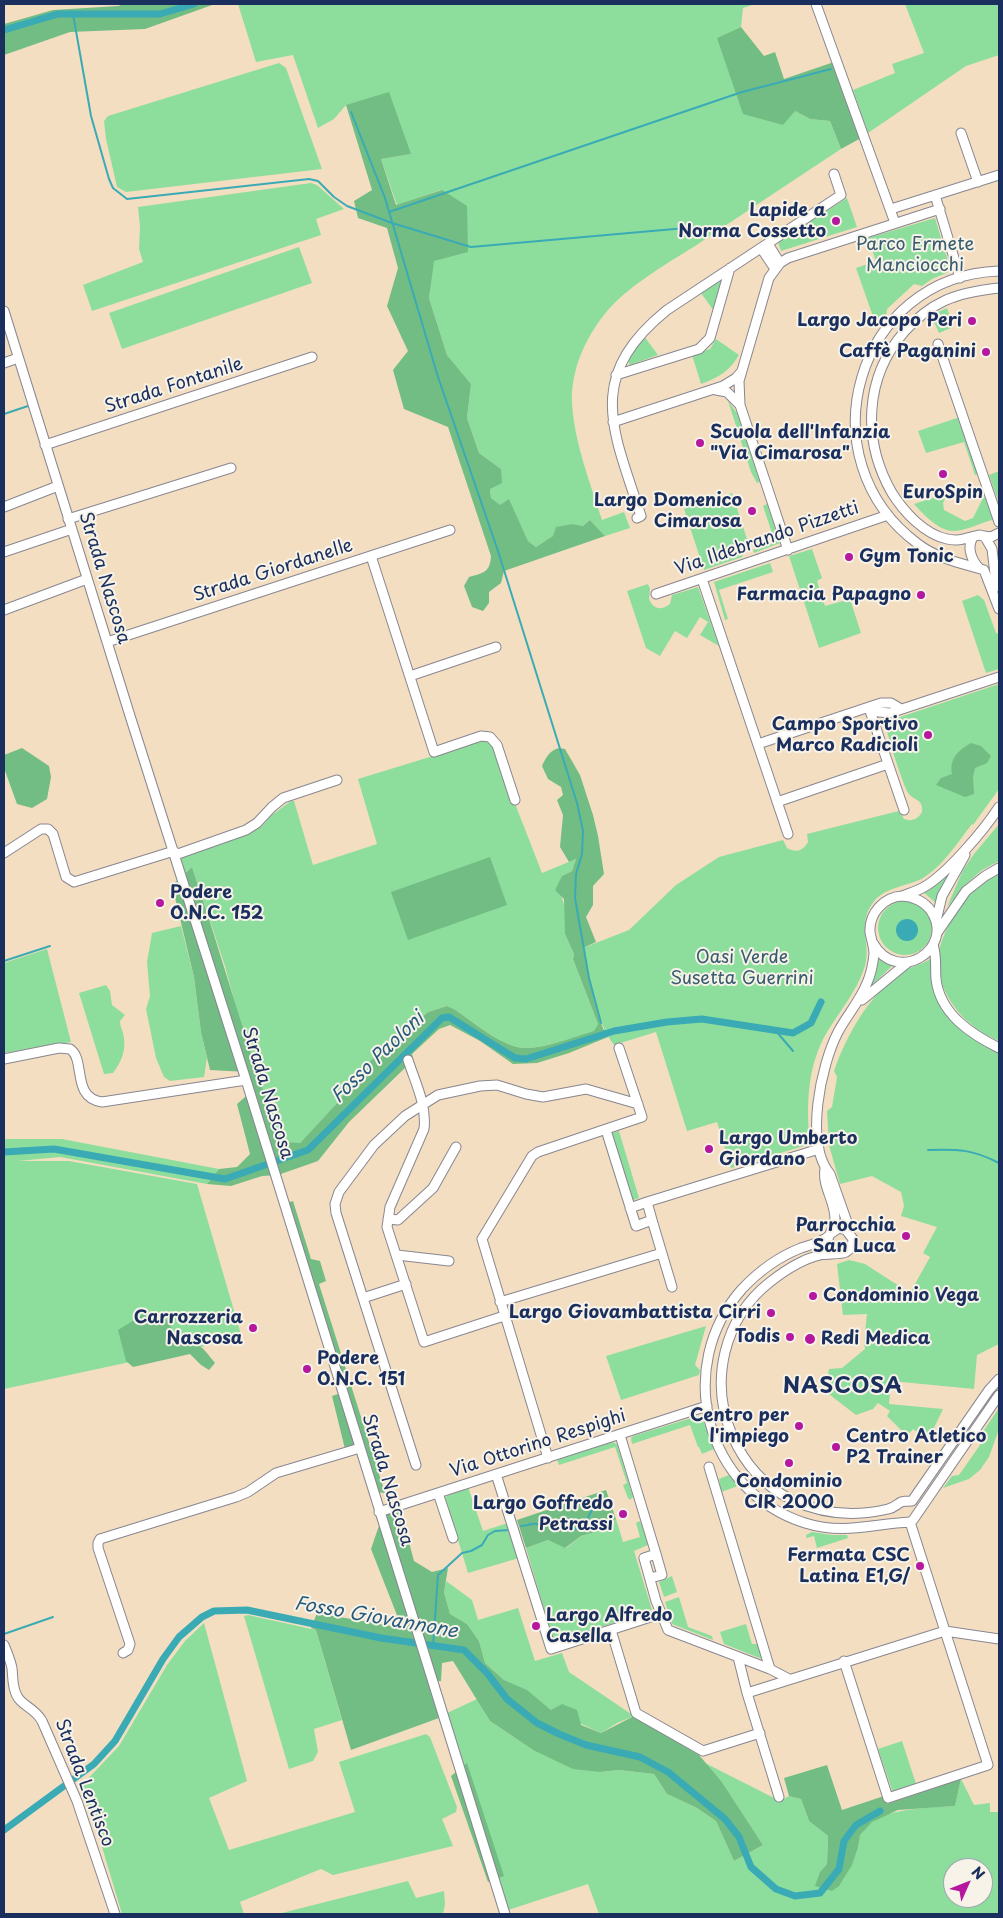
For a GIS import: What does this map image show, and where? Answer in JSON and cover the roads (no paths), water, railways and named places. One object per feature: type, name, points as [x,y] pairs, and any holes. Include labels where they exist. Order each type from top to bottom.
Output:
[{"type":"street","points":[[816,4],[895,223]]},
{"type":"street","points":[[961,133],[978,182]]},
{"type":"street","points":[[636,518],[641,516],[617,443],[613,422],[612,393],[616,376],[629,349],[644,329],[667,310],[841,195],[834,174]]},
{"type":"street","points":[[891,209],[999,175]]},
{"type":"street","points":[[935,195],[960,278]]},
{"type":"street","points":[[788,550],[740,405],[738,388],[769,278],[778,266],[788,258],[940,210]]},
{"type":"street","points":[[764,246],[778,266]]},
{"type":"street","points":[[616,376],[706,344],[712,332],[730,268]]},
{"type":"street","points":[[999,271],[980,273],[942,284],[924,294],[902,311],[888,327],[867,363],[855,404],[855,441],[870,487],[888,515],[904,532],[928,551],[949,561],[988,570],[999,543]]},
{"type":"street","points":[[972,539],[945,538],[925,528],[902,508],[885,480],[873,445],[871,426],[872,404],[875,385],[890,352],[900,337],[922,316],[944,301],[974,292],[999,288]]},
{"type":"street","name":"Strada Nascosa","points":[[4,311],[246,1080],[505,1914]]},
{"type":"street","points":[[888,327],[900,337]]},
{"type":"street","points":[[938,344],[999,522]]},
{"type":"street","points":[[4,363],[18,358]]},
{"type":"street","name":"Strada Fontanile","points":[[45,445],[312,358]]},
{"type":"street","points":[[613,422],[713,390],[729,383],[742,371]]},
{"type":"street","points":[[713,390],[727,392],[740,405]]},
{"type":"street","points":[[68,519],[231,468]]},
{"type":"street","points":[[870,487],[885,480]]},
{"type":"street","points":[[4,507],[58,486]]},
{"type":"street","name":"Via Ildebrando Pizzetti","points":[[656,594],[888,515]]},
{"type":"street","points":[[4,552],[72,529]]},
{"type":"street","name":"Strada Giordanelle","points":[[107,642],[450,530]]},
{"type":"street","points":[[999,533],[992,537],[977,535],[970,542],[970,549],[974,563],[982,569],[999,609]]},
{"type":"street","points":[[983,536],[990,544],[999,588]]},
{"type":"street","points":[[371,556],[434,752],[481,736],[490,737],[496,745],[514,800]]},
{"type":"street","points":[[4,610],[87,579]]},
{"type":"street","points":[[702,579],[788,834]]},
{"type":"street","points":[[410,676],[496,647]]},
{"type":"street","points":[[758,744],[881,703],[891,702],[900,709],[999,678]]},
{"type":"street","points":[[869,708],[904,810]]},
{"type":"street","points":[[777,802],[888,764]]},
{"type":"street","points":[[4,853],[41,829],[48,829],[53,834],[66,877],[74,882],[246,830],[257,823],[282,798],[337,780]]},
{"type":"street","points":[[858,1003],[907,963],[922,957],[933,945],[939,905],[947,886],[978,835],[999,807]]},
{"type":"street","points":[[907,963],[886,958],[876,949],[870,932],[875,912],[891,898],[902,896],[926,886],[978,835]]},
{"type":"street","points":[[936,934],[966,891],[984,876],[999,868]]},
{"type":"street","points":[[902,896],[923,902],[931,911],[936,921]]},
{"type":"street","points":[[837,1253],[828,1244],[829,1235],[836,1220],[824,1177],[825,1169],[819,1149],[816,1113],[817,1098],[828,1056],[839,1031],[858,1003],[872,968],[873,943]]},
{"type":"street","points":[[933,945],[936,953],[936,981],[948,1009],[956,1020],[968,1030],[999,1048]]},
{"type":"street","points":[[548,1458],[482,1239],[529,1161],[538,1152],[642,1117],[619,1048]]},
{"type":"street","points":[[4,1059],[53,1049],[70,1049],[75,1054],[86,1094],[92,1100],[102,1102],[246,1080]]},
{"type":"street","points":[[408,1060],[423,1103],[424,1128],[390,1207],[387,1227],[424,1342],[504,1316]]},
{"type":"street","points":[[416,1465],[336,1213],[335,1204],[339,1192],[374,1145],[405,1116],[438,1095],[480,1086],[497,1085],[543,1097],[586,1089],[638,1104]]},
{"type":"street","points":[[606,1130],[636,1226],[652,1220]]},
{"type":"street","points":[[388,1219],[398,1220],[433,1188],[456,1147]]},
{"type":"street","points":[[630,1208],[819,1149]]},
{"type":"street","points":[[825,1169],[830,1174],[847,1222],[846,1230]]},
{"type":"street","points":[[647,1202],[672,1287]]},
{"type":"street","points":[[999,1382],[989,1390],[916,1497],[897,1506],[872,1512],[840,1513],[824,1511],[791,1499],[763,1480],[743,1457],[728,1427],[721,1399],[721,1368],[724,1352],[729,1337],[745,1308],[756,1294],[784,1273],[814,1257],[849,1250],[853,1243],[852,1235],[846,1230],[839,1228],[829,1235],[774,1261],[750,1281],[733,1301],[714,1333],[704,1377],[712,1430],[725,1458],[746,1487],[767,1505],[790,1518],[826,1528],[858,1529],[910,1520],[999,1395]]},
{"type":"street","points":[[500,1302],[662,1253]]},
{"type":"street","points":[[397,1255],[449,1260]]},
{"type":"street","points":[[363,1298],[406,1284]]},
{"type":"street","points":[[733,1301],[745,1308]]},
{"type":"street","name":"Via Ottorino Respighi","points":[[379,1512],[707,1406]]},
{"type":"street","points":[[620,1434],[662,1574],[650,1578]]},
{"type":"street","points":[[123,1653],[128,1650],[130,1644],[98,1548],[100,1539],[236,1497],[248,1492],[276,1473],[360,1448]]},
{"type":"street","points":[[709,1466],[770,1669]]},
{"type":"street","points":[[496,1474],[551,1649],[660,1614]]},
{"type":"street","points":[[767,1505],[777,1491]]},
{"type":"street","points":[[438,1493],[452,1538]]},
{"type":"street","points":[[844,1661],[888,1798],[988,1766],[910,1520],[915,1506],[908,1501]]},
{"type":"street","points":[[897,1506],[896,1516],[910,1520]]},
{"type":"street","points":[[656,1554],[644,1558],[665,1627],[671,1632],[770,1669],[789,1679]]},
{"type":"street","points":[[611,1630],[636,1713],[703,1751],[760,1734]]},
{"type":"street","points":[[747,1693],[844,1661],[945,1631],[999,1639]]},
{"type":"street","name":"Strada Lentisco","points":[[4,1644],[11,1664],[13,1684],[17,1695],[22,1702],[34,1709],[41,1718],[73,1791],[115,1914]]},
{"type":"street","points":[[738,1657],[779,1797]]},
{"type":"water","points":[[907,919],[915,922],[918,930],[915,938],[907,941],[899,938],[896,930],[899,922]]},
{"type":"waterway","points":[[4,30],[58,14],[160,14],[194,4]]},
{"type":"waterway","points":[[73,14],[91,116],[109,179],[113,188],[127,199],[309,179],[318,181],[334,197],[347,206],[392,223],[471,247],[697,227]]},
{"type":"waterway","points":[[389,212],[742,92],[831,69]]},
{"type":"waterway","points":[[351,112],[385,198],[438,377],[498,551],[577,803],[583,831],[582,854],[576,874],[575,898],[589,978],[601,1023]]},
{"type":"waterway","points":[[4,414],[28,406]]},
{"type":"waterway","points":[[4,961],[50,946]]},
{"type":"waterway","name":"Fosso Paoloni","points":[[4,1152],[54,1149],[225,1179],[308,1150],[442,1018],[449,1017],[515,1058],[526,1059],[614,1031],[667,1022],[702,1019],[793,1033],[811,1023],[821,1002]]},
{"type":"waterway","points":[[776,1031],[793,1051]]},
{"type":"waterway","points":[[928,1150],[973,1152],[999,1163]]},
{"type":"waterway","points":[[521,1526],[535,1524],[573,1530],[584,1524],[594,1506]]},
{"type":"waterway","points":[[433,1647],[438,1575],[462,1553],[482,1545],[488,1535],[495,1531],[509,1530]]},
{"type":"waterway","name":"Fosso Giovannone","points":[[4,1830],[94,1764],[115,1741],[163,1659],[179,1637],[202,1617],[214,1611],[247,1610],[381,1638],[464,1650],[487,1673],[507,1699],[537,1723],[586,1745],[640,1757],[668,1772],[725,1819],[739,1837],[751,1867],[776,1889],[795,1896],[820,1893],[839,1869],[844,1841],[856,1825],[880,1811]]},
{"type":"waterway","points":[[4,1634],[53,1617]]},
{"type":"place","name":"Lapide a Norma Cossetto","points":[[836,221]]},
{"type":"place","name":"Largo Jacopo Peri","points":[[972,321]]},
{"type":"place","name":"Caffè Paganini","points":[[986,352]]},
{"type":"place","name":"Scuola dell'Infanzia \"Via Cimarosa\"","points":[[700,443]]},
{"type":"place","name":"EuroSpin","points":[[943,474]]},
{"type":"place","name":"Largo Domenico Cimarosa","points":[[752,511]]},
{"type":"place","name":"Gym Tonic","points":[[849,557]]},
{"type":"place","name":"Farmacia Papagno","points":[[921,595]]},
{"type":"place","name":"Campo Sportivo Marco Radicioli","points":[[928,735]]},
{"type":"place","name":"Podere O.N.C. 152","points":[[160,903]]},
{"type":"place","name":"Largo Umberto Giordano","points":[[709,1149]]},
{"type":"place","name":"Parrocchia San Luca","points":[[906,1236]]},
{"type":"place","name":"Condominio Vega","points":[[813,1296]]},
{"type":"place","name":"Largo Giovambattista Cirri","points":[[771,1313]]},
{"type":"place","name":"Carrozzeria Nascosa","points":[[253,1328]]},
{"type":"place","name":"Todis","points":[[790,1337]]},
{"type":"place","name":"Redi Medica","points":[[810,1339]]},
{"type":"place","name":"Podere O.N.C. 151","points":[[307,1369]]},
{"type":"place","name":"Centro per l'impiego","points":[[799,1426]]},
{"type":"place","name":"Centro Atletico P2 Trainer","points":[[836,1447]]},
{"type":"place","name":"Condominio CIR 2000","points":[[789,1463]]},
{"type":"place","name":"Largo Goffredo Petrassi","points":[[623,1514]]},
{"type":"place","name":"Fermata CSC Latina E1,G/","points":[[920,1566]]},
{"type":"place","name":"Largo Alfredo Casella","points":[[536,1626]]},
{"type":"district","name":"NASCOSA","points":[[843,1387]]},
{"type":"park label","name":"Parco Ermete Manciocchi","points":[[915,255]]},
{"type":"park label","name":"Oasi Verde Susetta Guerrini","points":[[742,968]]}]
